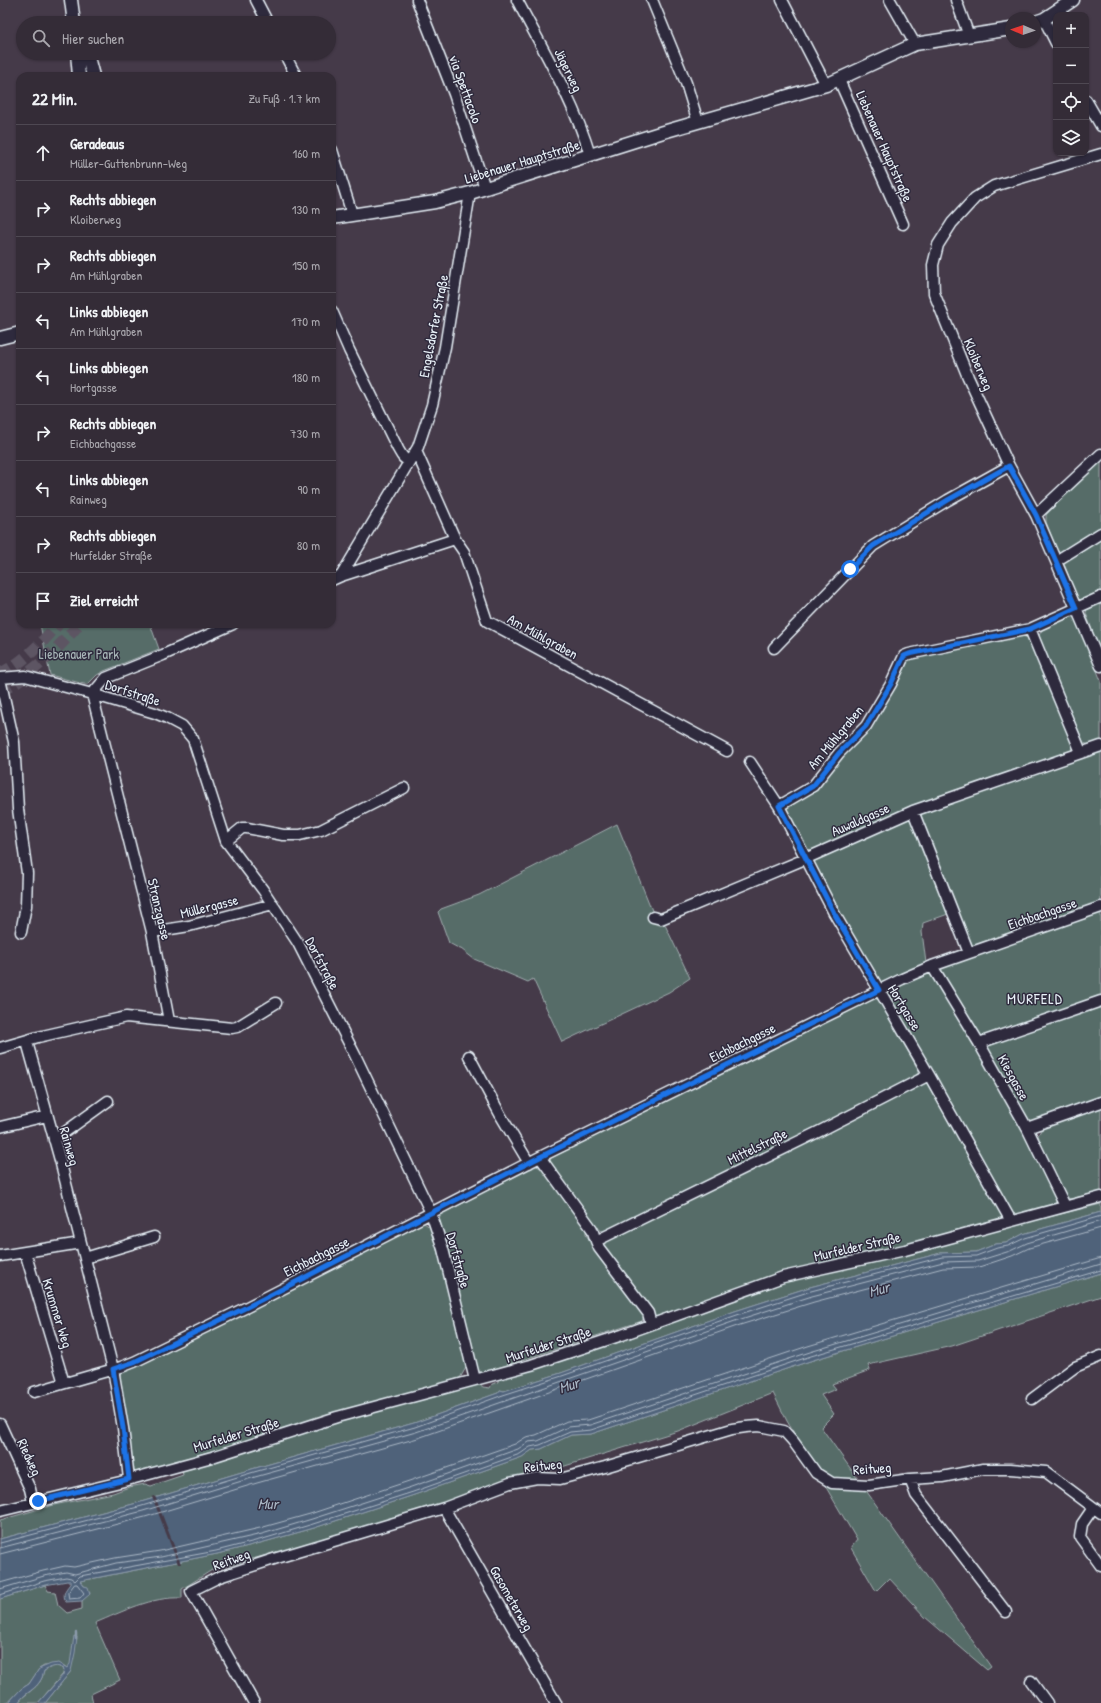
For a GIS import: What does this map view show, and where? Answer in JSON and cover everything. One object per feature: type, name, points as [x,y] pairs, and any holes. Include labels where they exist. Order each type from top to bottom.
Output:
[{"type":"main road","points":[[71,0],[73,16]]},
{"type":"main road","points":[[1041,19],[1065,2]]},
{"type":"main road","name":"Liebenauer Hauptstraße","points":[[336,217],[435,202],[470,193],[698,122],[826,85],[914,44],[1005,30]]},
{"type":"main road","points":[[73,72],[74,60]]},
{"type":"main road","points":[[76,60],[78,72]]},
{"type":"main road","points":[[84,60],[86,72]]},
{"type":"main road","points":[[89,60],[91,72]]},
{"type":"main road","points":[[0,338],[16,334]]},
{"type":"street","points":[[256,0],[264,16]]},
{"type":"street","name":"via Spettacolo","points":[[417,0],[454,94],[485,188]]},
{"type":"street","name":"Jägerweg","points":[[517,0],[574,113],[590,155]]},
{"type":"street","points":[[652,0],[686,83],[698,122]]},
{"type":"street","points":[[782,0],[826,85]]},
{"type":"street","points":[[890,0],[914,44]]},
{"type":"street","points":[[956,0],[970,36]]},
{"type":"street","points":[[1041,23],[1053,39]]},
{"type":"street","points":[[288,60],[294,72]]},
{"type":"street","name":"Liebenauer Hauptstraße","points":[[839,80],[903,224]]},
{"type":"street","points":[[1089,105],[1101,126]]},
{"type":"street","name":"Kloiberweg","points":[[1101,154],[1020,178],[990,189],[975,198],[952,223],[938,244],[933,265],[934,293],[968,377],[1009,466],[1036,515],[1101,666]]},
{"type":"street","points":[[336,163],[352,214]]},
{"type":"street","name":"Engelsdorfer Straße","points":[[336,578],[416,451],[432,405],[445,347],[470,193]]},
{"type":"street","points":[[336,320],[398,449],[403,458],[410,460]]},
{"type":"street","name":"Am Mühlgraben","points":[[416,451],[454,540],[464,552],[487,621],[728,751]]},
{"type":"street","points":[[1036,515],[1101,454]]},
{"type":"street","points":[[774,648],[873,546],[948,500],[1009,466]]},
{"type":"street","points":[[1056,561],[1101,533]]},
{"type":"street","points":[[336,578],[454,540]]},
{"type":"street","name":"Am Mühlgraben","points":[[779,806],[813,786],[839,753],[866,726],[891,684],[904,656],[1030,629],[1101,597]]},
{"type":"street","points":[[92,694],[106,678],[164,655],[224,628]]},
{"type":"street","points":[[1030,629],[1081,752]]},
{"type":"street","name":"Dorfstraße","points":[[0,679],[25,676],[92,694],[166,718],[186,729],[193,739],[226,841],[273,904],[298,943],[345,1035],[431,1213],[443,1249],[475,1380]]},
{"type":"street","points":[[0,679],[14,742],[18,809],[27,873],[26,906],[21,932]]},
{"type":"street","name":"Stranzgasse","points":[[92,694],[152,932],[169,1021]]},
{"type":"street","name":"Auwaldgasse","points":[[653,916],[661,919],[805,859],[913,811],[1101,746]]},
{"type":"street","points":[[750,762],[779,806]]},
{"type":"street","points":[[226,841],[242,828],[291,836],[322,830],[404,788]]},
{"type":"street","name":"Hortgasse","points":[[779,806],[834,913],[929,1075],[1011,1221]]},
{"type":"street","points":[[913,811],[969,953]]},
{"type":"street","name":"Müllergasse","points":[[152,932],[189,926],[273,904]]},
{"type":"street","name":"Eichbachgasse","points":[[113,1369],[134,1362],[247,1307],[540,1157],[879,990],[932,966],[1101,907]]},
{"type":"street","name":"Kiesgasse","points":[[932,966],[979,1043],[1027,1128],[1065,1206]]},
{"type":"street","points":[[979,1043],[1101,1001]]},
{"type":"street","points":[[0,1048],[26,1042],[38,1037],[126,1017],[232,1028],[237,1027],[276,1003]]},
{"type":"street","name":"Rainweg","points":[[26,1042],[54,1140],[113,1369],[123,1428],[129,1479]]},
{"type":"street","points":[[469,1056],[501,1116],[530,1163]]},
{"type":"street","name":"Mittelstraße","points":[[596,1241],[822,1130],[929,1075]]},
{"type":"street","points":[[54,1140],[108,1101]]},
{"type":"street","points":[[1027,1128],[1101,1102]]},
{"type":"street","points":[[0,1127],[47,1116]]},
{"type":"street","points":[[540,1157],[592,1229],[600,1248],[648,1313],[651,1324]]},
{"type":"street","name":"Murfelder Straße","points":[[0,1511],[212,1457],[337,1417],[530,1365],[622,1335],[783,1277],[905,1250],[1101,1197]]},
{"type":"street","points":[[85,1258],[154,1237]]},
{"type":"street","points":[[0,1256],[81,1242]]},
{"type":"street","name":"Krummer Weg","points":[[25,1252],[64,1383]]},
{"type":"street","points":[[1032,1399],[1075,1367],[1101,1356]]},
{"type":"street","points":[[34,1392],[113,1369]]},
{"type":"street","name":"Riedweg","points":[[0,1424],[30,1489],[33,1502]]},
{"type":"street","name":"Reitweg","points":[[254,1703],[191,1591],[219,1577],[233,1572],[444,1508],[510,1483],[537,1478],[560,1479],[732,1429],[759,1426],[784,1431],[816,1473],[832,1483],[870,1484],[942,1477],[983,1470],[1010,1469],[1046,1472],[1097,1510],[1082,1524],[1080,1537],[1101,1566]]},
{"type":"street","name":"Reitweg","points":[[910,1479],[916,1495],[1006,1612]]},
{"type":"street","name":"Gasometerweg","points":[[444,1508],[556,1703]]},
{"type":"street","points":[[1031,1681],[1047,1703]]},
{"type":"green space","points":[[1101,459],[1101,529],[1061,554],[1058,553],[1046,522],[1046,515]]},
{"type":"green space","points":[[1101,536],[1101,595],[1084,603],[1078,600],[1064,564],[1065,559]]},
{"type":"green space","points":[[1101,602],[1101,656],[1086,613],[1087,608]]},
{"type":"green space","points":[[1068,617],[1076,617],[1101,681],[1101,741],[1089,745],[1084,743],[1038,637],[1042,630]]},
{"type":"green space","name":"Liebenauer Park","points":[[41,628],[151,628],[159,649],[104,671],[97,675],[88,684],[50,675]]},
{"type":"green space","points":[[1020,635],[1031,639],[1075,744],[1070,752],[807,855],[784,812],[786,807],[838,760],[870,727],[887,700],[905,663],[910,657]]},
{"type":"green space","points":[[1101,750],[1101,902],[973,947],[970,944],[919,814]]},
{"type":"green space","points":[[910,817],[951,913],[923,923],[922,932],[926,963],[885,983],[878,980],[813,863],[815,859]]},
{"type":"green space","points":[[617,824],[653,913],[659,912],[690,978],[669,992],[562,1042],[533,979],[528,982],[474,959],[461,949],[449,943],[438,912],[441,909],[479,895]]},
{"type":"green space","points":[[1101,912],[1101,997],[981,1039],[941,971],[943,967]]},
{"type":"green space","points":[[926,973],[932,974],[1000,1088],[1057,1197],[1055,1205],[1015,1216],[1009,1211],[888,996],[889,991]]},
{"type":"green space","points":[[874,998],[879,1000],[919,1071],[915,1077],[854,1109],[605,1232],[600,1230],[549,1163],[551,1158]]},
{"type":"green space","points":[[1101,1005],[1101,1100],[1030,1123],[985,1048],[987,1044]]},
{"type":"green space","points":[[925,1080],[1002,1216],[1002,1220],[896,1248],[867,1252],[784,1273],[654,1317],[603,1247],[604,1242]]},
{"type":"green space","points":[[1101,1107],[1101,1192],[1070,1199],[1064,1194],[1054,1180],[1038,1135],[1043,1127]]},
{"type":"green space","points":[[536,1166],[542,1168],[586,1226],[586,1235],[645,1315],[642,1321],[482,1373],[477,1369],[439,1220],[440,1215]]},
{"type":"green space","points":[[1101,1204],[1101,1212],[1023,1234],[1006,1243],[996,1244],[976,1252],[941,1253],[810,1287],[735,1311],[561,1373],[504,1391],[500,1390],[498,1393],[414,1423],[141,1502],[0,1539],[0,1520],[54,1505],[113,1493],[129,1487],[145,1484],[151,1486],[183,1475],[182,1470],[348,1416],[477,1383],[483,1387],[490,1388],[492,1384],[499,1382],[499,1377],[783,1283]]},
{"type":"green space","points":[[424,1223],[430,1227],[447,1283],[467,1366],[460,1378],[133,1474],[119,1377],[121,1374]]},
{"type":"green space","points":[[1101,1273],[1101,1296],[952,1346],[868,1365],[870,1370],[832,1384],[836,1389],[821,1395],[834,1414],[821,1427],[991,1667],[987,1670],[925,1617],[889,1578],[876,1591],[851,1548],[857,1540],[787,1421],[773,1393],[678,1431],[552,1470],[532,1473],[501,1482],[413,1515],[212,1570],[182,1589],[182,1598],[171,1598],[148,1602],[95,1623],[120,1680],[91,1694],[93,1703],[45,1703],[71,1671],[63,1665],[44,1666],[39,1669],[29,1684],[21,1689],[8,1703],[0,1703],[0,1599],[45,1585],[48,1591],[55,1592],[58,1605],[67,1613],[82,1609],[82,1601],[90,1593],[80,1581],[217,1554],[314,1528],[522,1457],[532,1450],[541,1449],[571,1435],[591,1434],[813,1360]]},
{"type":"green space","points":[[57,1666],[64,1669],[63,1674],[38,1703],[18,1703],[37,1686],[44,1671],[51,1667]]},
{"type":"water","name":"Mur","points":[[1101,1212],[1101,1273],[813,1360],[591,1434],[571,1435],[541,1449],[532,1450],[522,1457],[314,1528],[217,1554],[80,1581],[84,1586],[88,1587],[90,1594],[82,1601],[66,1602],[64,1594],[65,1590],[70,1584],[70,1581],[45,1585],[0,1599],[0,1539],[141,1502],[414,1423],[498,1393],[500,1390],[504,1391],[561,1373],[735,1311],[810,1287],[941,1253],[976,1252],[996,1244],[1006,1243],[1023,1234]]},
{"type":"water","points":[[74,1636],[77,1637],[71,1671],[45,1703],[38,1703],[63,1675],[64,1669],[61,1667],[49,1668],[44,1671],[36,1686],[18,1703],[8,1703],[21,1689],[29,1684],[39,1669],[51,1664],[59,1663],[67,1668],[70,1664]]},
{"type":"pier","points":[[155,1496],[181,1564],[178,1564],[152,1497]]},
{"type":"waterway","points":[[76,1633],[76,1639]]},
{"type":"tunnel","points":[[0,674],[17,664],[32,652],[54,628]]},
{"type":"tunnel","points":[[0,691],[23,677],[43,661],[75,628]]},
{"type":"district","name":"MURFELD","points":[[1035,998]]},
{"type":"route","points":[[38,1501],[129,1479],[123,1428],[113,1369],[134,1362],[247,1307],[540,1157],[879,990],[834,913],[779,806],[813,786],[839,753],[866,726],[891,684],[904,656],[1030,629],[1076,608],[1036,515],[1009,466],[948,500],[873,546],[850,569]]}]
